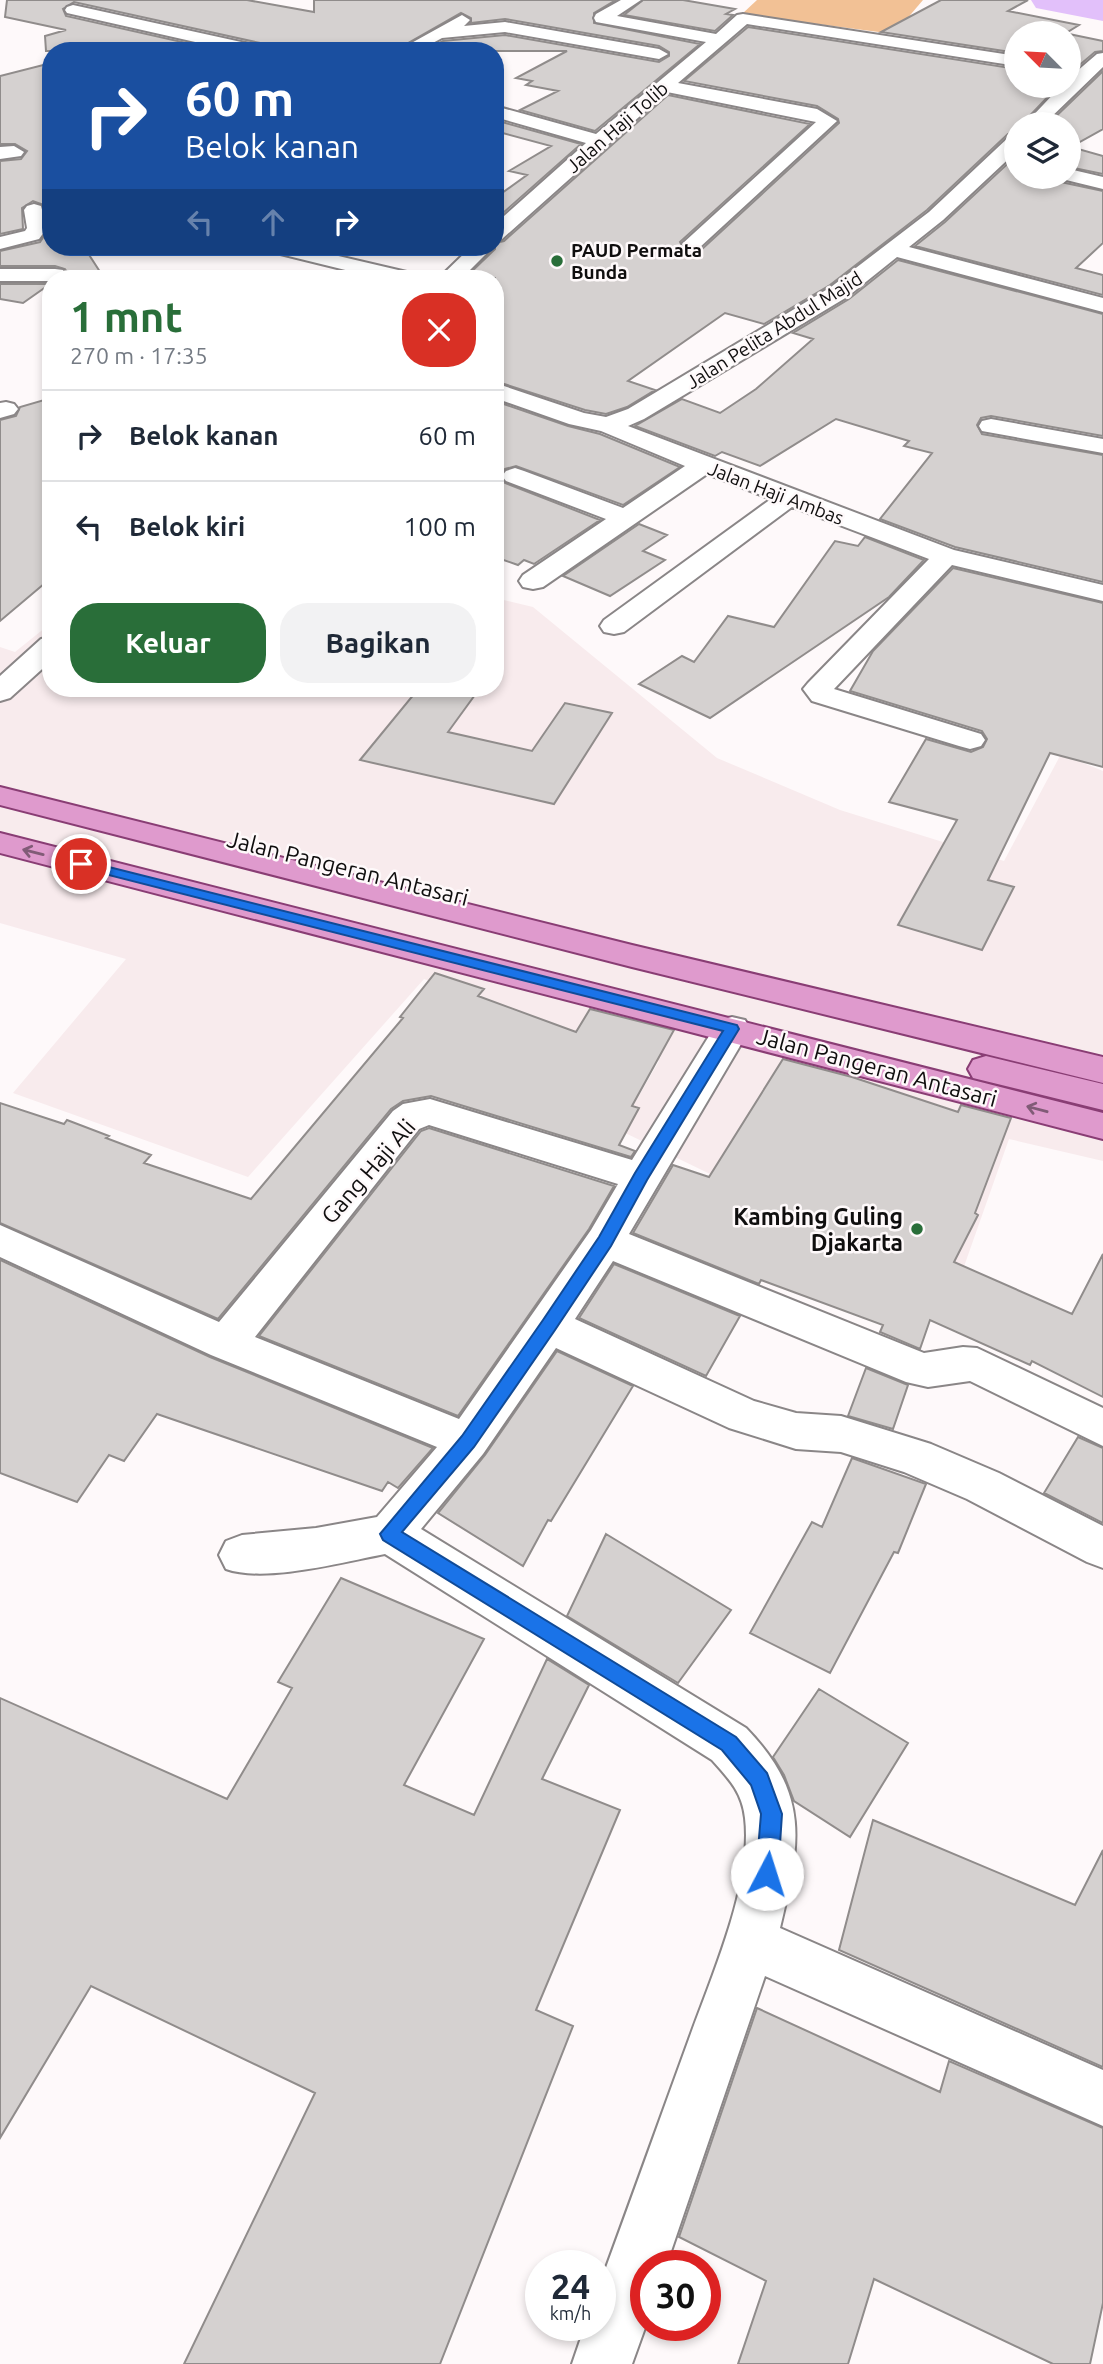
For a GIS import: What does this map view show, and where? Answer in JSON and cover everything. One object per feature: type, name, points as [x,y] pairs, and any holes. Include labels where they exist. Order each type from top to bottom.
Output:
[{"type":"main road","name":"Jalan Pangeran Antasari","points":[[0,783],[1103,1052]]},
{"type":"main road","points":[[0,796],[632,956],[1103,1070]]},
{"type":"main road","points":[[0,820],[619,978],[1103,1097]]},
{"type":"main road","name":"Jalan Pangeran Antasari","points":[[0,844],[1103,1126]]},
{"type":"street","points":[[633,0],[602,18],[718,39]]},
{"type":"street","points":[[749,0],[732,13],[740,21],[749,19],[1004,59]]},
{"type":"street","points":[[422,42],[482,9]]},
{"type":"street","points":[[73,10],[221,42]]},
{"type":"street","name":"Jalan Haji Tolib","points":[[504,227],[740,21]]},
{"type":"street","points":[[578,36],[597,37],[630,25]]},
{"type":"street","points":[[439,33],[500,27],[659,54]]},
{"type":"street","points":[[1082,69],[1103,58]]},
{"type":"street","points":[[663,86],[817,115],[828,121],[692,244]]},
{"type":"street","points":[[1044,112],[1056,98]]},
{"type":"street","points":[[504,114],[600,141]]},
{"type":"street","name":"Jalan Pelita Abdul Majid","points":[[608,425],[636,414],[831,298],[1004,163]]},
{"type":"street","points":[[1081,178],[1103,183]]},
{"type":"street","points":[[505,198],[531,204]]},
{"type":"street","points":[[0,243],[32,235],[37,228],[39,209]]},
{"type":"street","points":[[895,250],[1103,305]]},
{"type":"street","points":[[312,256],[370,270]]},
{"type":"street","points":[[459,270],[473,256]]},
{"type":"street","points":[[0,275],[42,275]]},
{"type":"street","points":[[504,393],[579,419],[608,425]]},
{"type":"street","name":"Jalan Haji Ambas","points":[[608,425],[636,439],[788,498],[946,556],[1103,593]]},
{"type":"street","points":[[991,426],[1103,446]]},
{"type":"street","points":[[533,581],[704,465]]},
{"type":"street","points":[[514,476],[626,518]]},
{"type":"street","points":[[614,626],[788,498]]},
{"type":"street","points":[[946,556],[818,689],[822,695],[970,740]]},
{"type":"street","points":[[0,692],[42,653]]},
{"type":"street","points":[[242,1555],[316,1548],[390,1534],[468,1441],[549,1325],[605,1241],[732,1029]]},
{"type":"street","name":"Gang Haji Ali","points":[[226,1343],[406,1120],[416,1114],[430,1112],[641,1177]]},
{"type":"street","points":[[0,1240],[226,1343],[468,1441]]},
{"type":"street","points":[[605,1241],[921,1370],[929,1371],[962,1363],[977,1365],[1103,1427]]},
{"type":"street","points":[[549,1325],[744,1416],[796,1431],[841,1434],[916,1457],[984,1486],[1103,1548]]},
{"type":"street","points":[[390,1534],[729,1744],[760,1780],[772,1814],[767,1874],[750,1942],[602,2364]]},
{"type":"street","points":[[750,1942],[1103,2098]]},
{"type":"shaded area","points":[[757,0],[923,0],[894,34],[742,14]]},
{"type":"shaded area","points":[[504,600],[533,607],[717,758],[840,810],[1004,861],[1061,754],[1103,771],[1103,1161],[1009,1139],[955,1292],[619,1130],[659,1061],[424,979],[248,1177],[13,1093],[126,959],[0,923],[0,647],[15,652],[42,630],[42,697],[504,697]]},
{"type":"building","points":[[7,0],[247,0],[314,12],[314,0],[616,0],[594,13],[594,23],[700,44],[595,131],[520,110],[558,91],[526,85],[532,81],[516,78],[567,51],[504,51],[504,42],[441,42],[505,35],[659,62],[669,56],[669,52],[659,46],[505,19],[471,23],[471,18],[461,13],[410,42],[255,42],[74,2],[63,9],[66,16],[182,42],[45,42],[45,36],[66,30],[5,17]]},
{"type":"building","points":[[643,0],[683,0],[735,9],[726,14],[733,15],[715,31],[624,15]]},
{"type":"building","points":[[941,0],[1028,0],[1008,11],[1059,21],[1004,21],[1004,51],[881,32]]},
{"type":"building","points":[[748,27],[1004,67],[1004,98],[1047,98],[1033,112],[1004,112],[1004,138],[927,210],[830,285],[764,324],[725,313],[628,381],[655,390],[627,407],[606,414],[585,410],[504,384],[504,270],[473,270],[488,256],[504,256],[504,241],[668,95],[810,124],[680,242],[685,251],[701,250],[839,123],[838,119],[817,106],[684,81]]},
{"type":"building","points":[[1082,37],[1103,41],[1103,51],[1095,52],[1082,63]]},
{"type":"building","points":[[42,65],[42,204],[33,201],[22,208],[23,229],[0,234],[0,161],[21,159],[27,151],[15,144],[0,144],[0,76]]},
{"type":"building","points":[[1103,71],[1103,129],[1081,141],[1081,112],[1060,112],[1075,98],[1082,98],[1082,91]]},
{"type":"building","points":[[504,123],[581,144],[504,212],[504,192],[527,175],[509,171],[551,146],[504,133]]},
{"type":"building","points":[[1081,150],[1103,156],[1103,174],[1081,169]]},
{"type":"building","points":[[1004,167],[1004,189],[1081,189],[1081,186],[1103,191],[1103,243],[1076,268],[1103,275],[1103,295],[915,246]]},
{"type":"building","points":[[42,239],[42,256],[90,256],[99,270],[66,270],[55,266],[0,266],[0,251],[40,242]]},
{"type":"building","points":[[898,260],[1103,314],[1103,436],[991,416],[981,418],[977,425],[982,434],[1103,455],[1103,582],[955,547],[880,519],[932,453],[904,446],[909,441],[836,419],[760,466],[722,452],[715,456],[635,426],[682,399],[720,413],[756,389],[813,339],[793,333],[849,299]]},
{"type":"building","points":[[0,284],[42,284],[42,290],[23,303],[0,299]]},
{"type":"building","points":[[42,401],[42,586],[0,621],[0,420],[16,416],[20,407]]},
{"type":"building","points":[[504,404],[600,434],[680,467],[623,505],[516,466],[505,469]]},
{"type":"building","points":[[504,482],[600,520],[534,564],[524,560],[518,565],[504,560]]},
{"type":"building","points":[[639,524],[667,535],[643,551],[665,560],[610,596],[563,576]]},
{"type":"building","points":[[865,537],[924,560],[889,597],[710,718],[639,684],[682,656],[694,662],[728,616],[774,627],[835,541],[858,546]]},
{"type":"building","points":[[953,568],[1103,603],[1103,767],[1050,753],[988,880],[1014,887],[982,950],[898,925],[957,820],[889,802],[926,739],[971,752],[983,747],[987,739],[982,731],[850,691],[873,651]]},
{"type":"building","points":[[412,697],[473,697],[448,732],[532,751],[565,703],[612,713],[554,804],[360,760]]},
{"type":"building","points":[[435,973],[484,989],[478,996],[576,1032],[590,1009],[674,1030],[632,1106],[639,1108],[619,1145],[635,1151],[631,1157],[431,1096],[403,1101],[391,1109],[218,1319],[0,1223],[0,1103],[64,1124],[67,1120],[109,1136],[106,1138],[151,1155],[144,1163],[251,1199],[403,1018],[400,1017]]},
{"type":"building","points":[[783,1059],[852,1077],[958,1112],[961,1105],[1011,1118],[975,1213],[978,1215],[954,1262],[1072,1314],[1103,1254],[1103,1397],[1032,1361],[1030,1365],[930,1320],[920,1349],[880,1332],[883,1325],[761,1280],[759,1284],[633,1233],[673,1165],[709,1177]]},
{"type":"building","points":[[429,1128],[614,1186],[589,1229],[458,1416],[259,1336],[421,1131]]},
{"type":"building","points":[[0,1260],[210,1357],[433,1448],[398,1488],[388,1482],[382,1491],[157,1414],[124,1461],[109,1455],[77,1502],[0,1473]]},
{"type":"building","points":[[614,1264],[740,1316],[706,1376],[579,1318]]},
{"type":"building","points":[[557,1351],[633,1386],[551,1521],[548,1520],[523,1566],[438,1513],[485,1455]]},
{"type":"building","points":[[866,1368],[908,1385],[893,1429],[848,1416]]},
{"type":"building","points":[[1078,1437],[1103,1448],[1103,1523],[1044,1493]]},
{"type":"building","points":[[852,1458],[926,1484],[898,1553],[894,1552],[830,1673],[750,1633],[812,1522],[822,1527]]},
{"type":"building","points":[[606,1534],[731,1610],[678,1683],[567,1616]]},
{"type":"building","points":[[341,1578],[484,1639],[404,1785],[474,1815],[547,1659],[589,1685],[542,1779],[620,1810],[536,2010],[573,2026],[440,2364],[184,2364],[315,2093],[91,1986],[0,2138],[0,1698],[227,1799],[292,1688],[278,1682]]},
{"type":"building","points":[[819,1689],[908,1743],[850,1837],[794,1801],[784,1775],[773,1757]]},
{"type":"building","points":[[873,1820],[1075,1905],[1103,1850],[1103,2067],[839,1950]]},
{"type":"building","points":[[757,2008],[940,2092],[949,2061],[1103,2128],[1103,2303],[1090,2364],[1053,2364],[874,2279],[848,2364],[738,2364],[766,2281],[721,2258],[721,2250],[705,2250],[679,2237]]},
{"type":"waterway","points":[[1049,0],[1103,10]]},
{"type":"place","name":"PAUD Permata Bunda","points":[[557,261]]},
{"type":"place","name":"Kambing Guling Djakarta","points":[[917,1229]]},
{"type":"route","points":[[81,864],[732,1029],[605,1241],[549,1325],[468,1441],[390,1534],[729,1744],[760,1780],[772,1814],[767,1874]]}]
